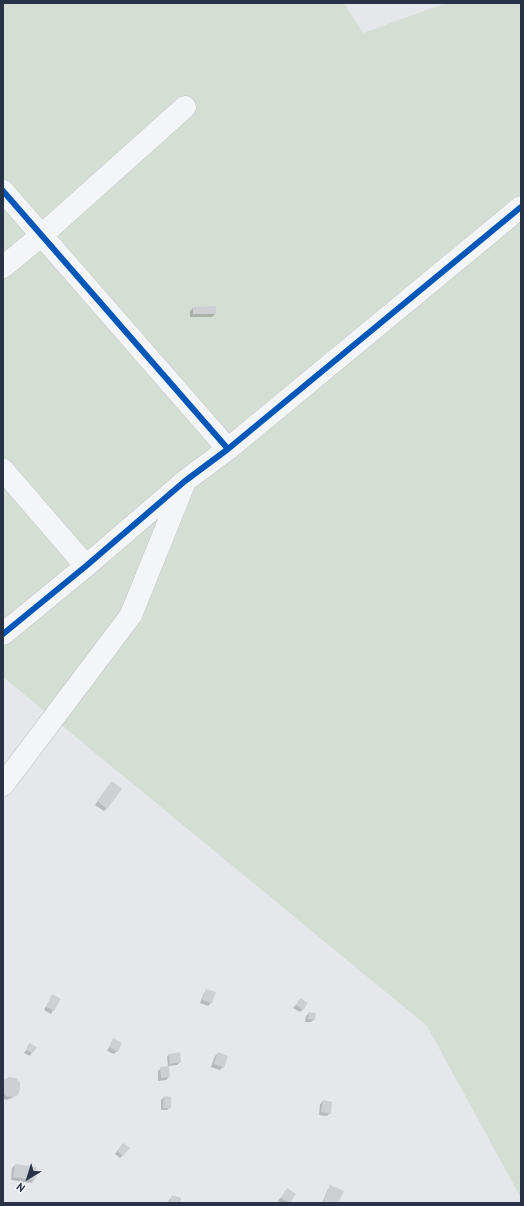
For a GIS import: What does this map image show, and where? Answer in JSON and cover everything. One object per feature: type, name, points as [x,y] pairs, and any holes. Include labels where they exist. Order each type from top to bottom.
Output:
[{"type":"street","points":[[3,267],[42,235],[185,107]]},
{"type":"street","points":[[3,191],[228,449]]},
{"type":"street","points":[[3,634],[86,566],[185,481],[228,449],[521,207]]},
{"type":"street","points":[[3,470],[86,566]]},
{"type":"street","points":[[3,785],[131,615],[185,481]]},
{"type":"shaded area","points":[[3,3],[344,3],[363,33],[446,3],[521,3],[521,1198],[427,1026],[3,677]]},
{"type":"building","points":[[216,306],[216,314],[193,314],[193,307]]},
{"type":"building","points":[[112,781],[122,789],[107,809],[97,801]]},
{"type":"building","points":[[206,989],[216,992],[212,1003],[202,1000]]},
{"type":"building","points":[[52,994],[61,999],[54,1011],[46,1007]]},
{"type":"building","points":[[300,998],[308,1003],[303,1010],[296,1005]]},
{"type":"building","points":[[309,1012],[316,1013],[315,1020],[308,1019]]},
{"type":"building","points":[[113,1038],[122,1043],[118,1052],[109,1047]]},
{"type":"building","points":[[29,1043],[37,1047],[33,1053],[26,1050]]},
{"type":"building","points":[[180,1052],[181,1062],[170,1064],[169,1054]]},
{"type":"building","points":[[218,1052],[228,1056],[224,1068],[214,1064]]},
{"type":"building","points":[[169,1066],[170,1077],[161,1078],[160,1067]]},
{"type":"building","points":[[9,1077],[16,1078],[20,1083],[20,1090],[17,1096],[6,1096],[3,1094],[3,1080]]},
{"type":"building","points":[[164,1096],[171,1097],[171,1108],[163,1108]]},
{"type":"building","points":[[323,1100],[332,1102],[331,1114],[321,1112]]},
{"type":"building","points":[[123,1143],[130,1148],[123,1156],[117,1151]]},
{"type":"building","points":[[15,1164],[37,1167],[35,1180],[13,1177]]},
{"type":"building","points":[[330,1185],[344,1191],[338,1203],[323,1203]]},
{"type":"building","points":[[287,1188],[296,1194],[290,1203],[281,1198]]},
{"type":"building","points":[[172,1195],[181,1198],[180,1203],[170,1203]]},
{"type":"cycle path","points":[[3,191],[228,449]]},
{"type":"cycle path","points":[[3,634],[86,566],[185,481],[228,449],[521,207]]}]
